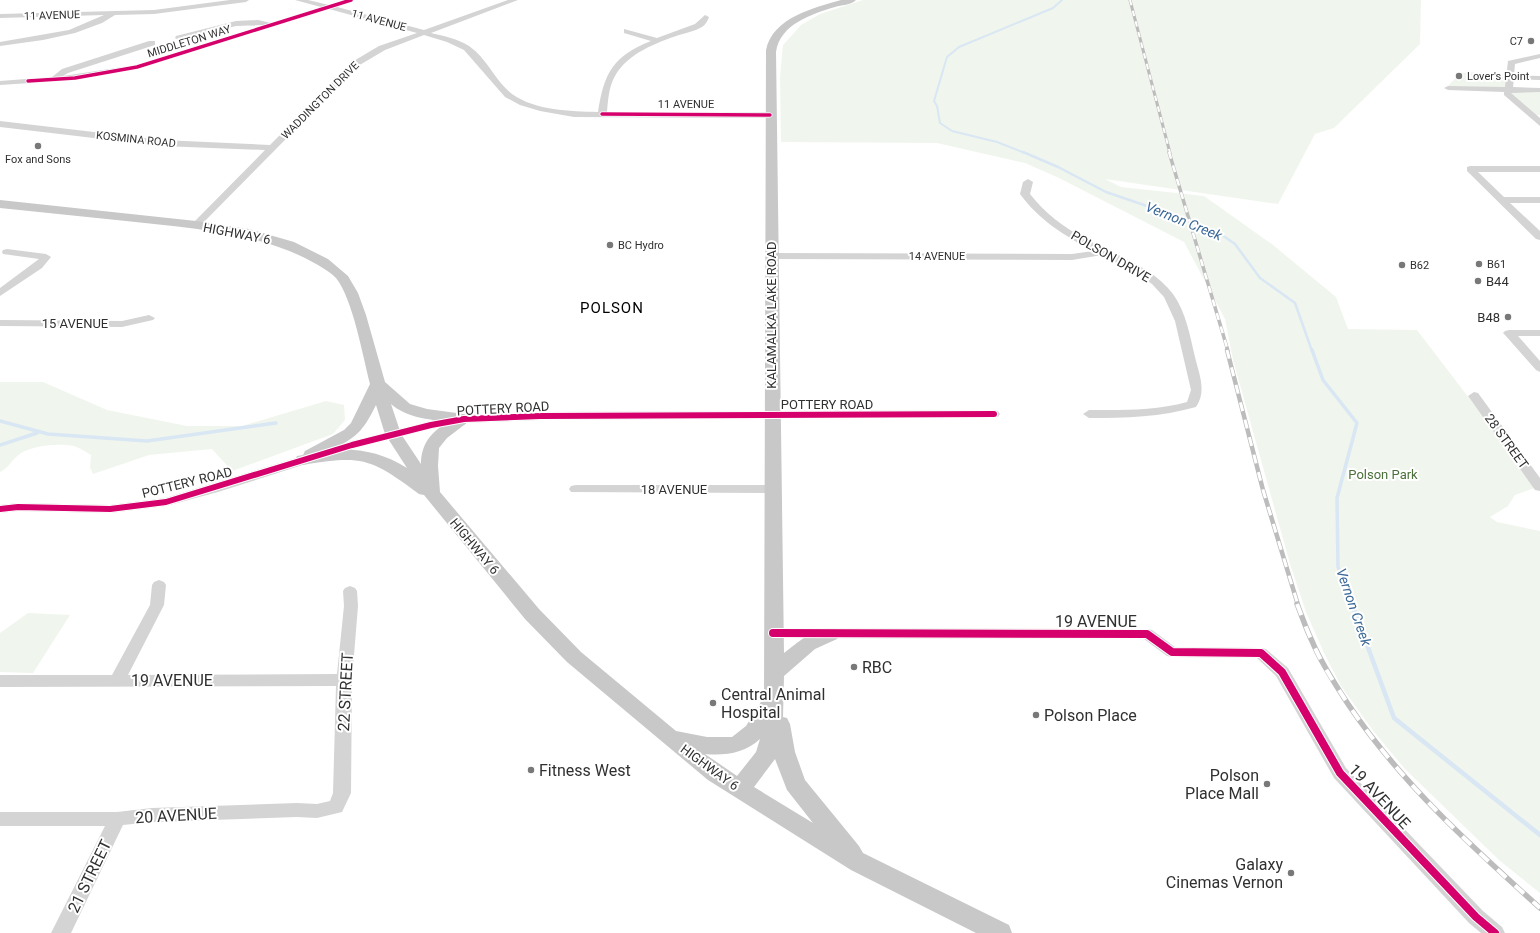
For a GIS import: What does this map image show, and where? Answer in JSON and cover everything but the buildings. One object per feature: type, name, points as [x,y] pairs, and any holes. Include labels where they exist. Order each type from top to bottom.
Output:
[{"type":"main road","name":"KALAMALKA LAKE ROAD","points":[[740,789],[766,756],[771,743],[774,697],[771,489],[771,56],[773,42],[777,35],[792,22],[811,12],[851,0]]},
{"type":"main road","name":"HIGHWAY 6","points":[[0,204],[196,225],[249,233],[272,239],[322,262],[341,276],[351,293],[393,434],[431,493],[532,614],[574,657],[669,737],[716,774],[859,863],[1000,933]]},
{"type":"main road","points":[[302,460],[339,440],[354,429],[365,412],[378,384],[404,407],[424,414],[464,419]]},
{"type":"main road","points":[[431,493],[430,453],[432,444],[444,431],[464,419]]},
{"type":"main road","points":[[302,460],[347,454],[368,456],[380,460],[431,493]]},
{"type":"main road","points":[[773,674],[808,644],[830,634]]},
{"type":"main road","points":[[669,737],[700,746],[721,746],[738,742],[753,734],[774,697]]},
{"type":"main road","points":[[774,697],[784,752],[795,784],[859,863]]},
{"type":"street","name":"11 AVENUE","points":[[0,16],[114,13],[185,9],[246,0]]},
{"type":"street","name":"11 AVENUE","points":[[298,0],[330,7],[450,40],[467,49],[499,86],[510,96],[525,104],[547,110],[574,114],[770,114]]},
{"type":"street","name":"MIDDLETON WAY","points":[[0,83],[54,80],[137,67],[274,26],[351,0]]},
{"type":"street","name":"WADDINGTON DRIVE","points":[[196,225],[355,64],[382,48],[515,0]]},
{"type":"street","points":[[0,44],[61,34],[102,20],[114,13]]},
{"type":"street","points":[[602,114],[611,76],[618,66],[637,50],[698,26],[704,21],[705,17]]},
{"type":"street","name":"MIDDLETON WAY","points":[[179,38],[208,30],[246,23],[264,22],[274,26]]},
{"type":"street","points":[[627,31],[659,41]]},
{"type":"street","name":"MIDDLETON WAY","points":[[54,80],[65,71],[152,43]]},
{"type":"street","points":[[1540,56],[1511,63],[1509,90],[1507,93],[1540,123]]},
{"type":"street","points":[[1510,77],[1540,78]]},
{"type":"street","points":[[1448,88],[1540,90]]},
{"type":"street","name":"KOSMINA ROAD","points":[[0,124],[162,143],[273,148]]},
{"type":"street","points":[[1538,232],[1470,169],[1540,169]]},
{"type":"street","name":"POLSON DRIVE","points":[[1028,182],[1025,194],[1051,221],[1072,235],[1138,270],[1156,282],[1169,296],[1181,321],[1197,390],[1192,404],[1169,411],[1134,414],[1090,414]]},
{"type":"street","points":[[1503,200],[1540,200]]},
{"type":"street","points":[[0,293],[38,266],[46,257],[7,252]]},
{"type":"street","name":"14 AVENUE","points":[[771,256],[1072,257],[1103,252]]},
{"type":"street","name":"15 AVENUE","points":[[0,323],[122,324],[149,318]]},
{"type":"street","points":[[1540,333],[1509,333],[1540,368]]},
{"type":"street","name":"28 STREET","points":[[1474,396],[1540,487]]},
{"type":"street","name":"POTTERY ROAD","points":[[0,509],[18,507],[110,509],[130,508],[166,502],[213,489],[302,460],[393,434],[464,419],[540,416],[994,414]]},
{"type":"street","name":"18 AVENUE","points":[[576,489],[771,489]]},
{"type":"street","points":[[117,680],[157,605],[159,585]]},
{"type":"street","name":"22 STREET","points":[[342,793],[344,680],[351,606],[350,591]]},
{"type":"street","name":"19 AVENUE","points":[[773,633],[1147,634],[1172,652],[1261,653],[1282,672],[1340,773],[1476,917],[1495,933]]},
{"type":"street","name":"19 AVENUE","points":[[0,681],[344,680]]},
{"type":"street","name":"20 AVENUE","points":[[0,819],[117,819],[175,814],[297,810],[317,811],[336,807],[342,793]]},
{"type":"street","name":"21 STREET","points":[[61,933],[117,819]]},
{"type":"green space","name":"Polson Park","points":[[863,0],[1421,0],[1420,44],[1334,128],[1315,134],[1278,204],[1105,179],[1121,187],[1204,196],[1273,245],[1336,297],[1348,329],[1417,330],[1537,487],[1515,495],[1508,506],[1490,517],[1497,522],[1540,531],[1540,893],[1500,861],[1405,769],[1374,732],[1341,686],[1324,653],[1306,612],[1290,564],[1233,360],[1225,319],[1184,242],[1059,178],[1025,163],[937,143],[781,142],[780,77],[783,45],[801,25],[820,14]]},
{"type":"green space","points":[[1483,72],[1510,75],[1509,90],[1447,87],[1460,73]]},
{"type":"green space","points":[[1512,92],[1540,92],[1540,115],[1531,115],[1509,95]]},
{"type":"green space","points":[[0,382],[43,382],[107,410],[187,426],[242,426],[326,401],[344,405],[345,420],[333,434],[232,471],[212,449],[149,455],[93,474],[90,467],[91,455],[74,446],[47,445],[33,448],[21,453],[0,472]]},
{"type":"green space","points":[[28,613],[70,615],[33,673],[0,672],[0,633]]},
{"type":"waterway","name":"Vernon Creek","points":[[1025,153],[997,142],[952,131],[940,123],[937,106],[934,101],[947,57],[959,47],[1053,8],[1062,0]]},
{"type":"waterway","name":"Vernon Creek","points":[[1023,152],[1058,167],[1106,192],[1185,219],[1222,235],[1235,244],[1260,278],[1295,303],[1312,351]]},
{"type":"waterway","name":"Vernon Creek","points":[[1312,350],[1323,380],[1357,423],[1337,498],[1338,567],[1352,605]]},
{"type":"waterway","points":[[0,421],[48,434],[147,441],[276,423]]},
{"type":"waterway","points":[[0,445],[37,433]]},
{"type":"waterway","name":"Vernon Creek","points":[[1352,604],[1394,718],[1540,835]]},
{"type":"railway","points":[[1130,0],[1170,153]]},
{"type":"railway","points":[[1169,152],[1228,351]]},
{"type":"railway","points":[[1227,350],[1263,490],[1298,605]]},
{"type":"railway","points":[[1297,604],[1308,632],[1328,673],[1369,733],[1414,787],[1462,837],[1540,908]]},
{"type":"cycle path","points":[[28,81],[75,78],[137,67],[351,0]]},
{"type":"cycle path","points":[[602,114],[770,115]]},
{"type":"cycle path","points":[[0,509],[18,507],[110,509],[166,502],[213,489],[352,445],[431,425],[464,419],[540,416],[994,414]]},
{"type":"cycle path","points":[[773,633],[1147,634],[1172,652],[1261,653],[1282,672],[1340,773],[1476,917],[1495,933]]},
{"type":"place","name":"C7","points":[[1531,41]]},
{"type":"place","name":"Lover's Point","points":[[1459,76]]},
{"type":"place","name":"Fox and Sons","points":[[38,146]]},
{"type":"place","name":"BC Hydro","points":[[610,245]]},
{"type":"place","name":"B61","points":[[1479,264]]},
{"type":"place","name":"B62","points":[[1402,265]]},
{"type":"place","name":"B44","points":[[1478,281]]},
{"type":"place","name":"B48","points":[[1508,317]]},
{"type":"place","name":"RBC","points":[[854,667]]},
{"type":"place","name":"Central Animal Hospital","points":[[713,703]]},
{"type":"place","name":"Polson Place","points":[[1036,715]]},
{"type":"place","name":"Fitness West","points":[[531,770]]},
{"type":"place","name":"Polson Place Mall","points":[[1267,784]]},
{"type":"place","name":"Galaxy Cinemas Vernon","points":[[1291,873]]},
{"type":"district","name":"POLSON","points":[[612,308]]}]
